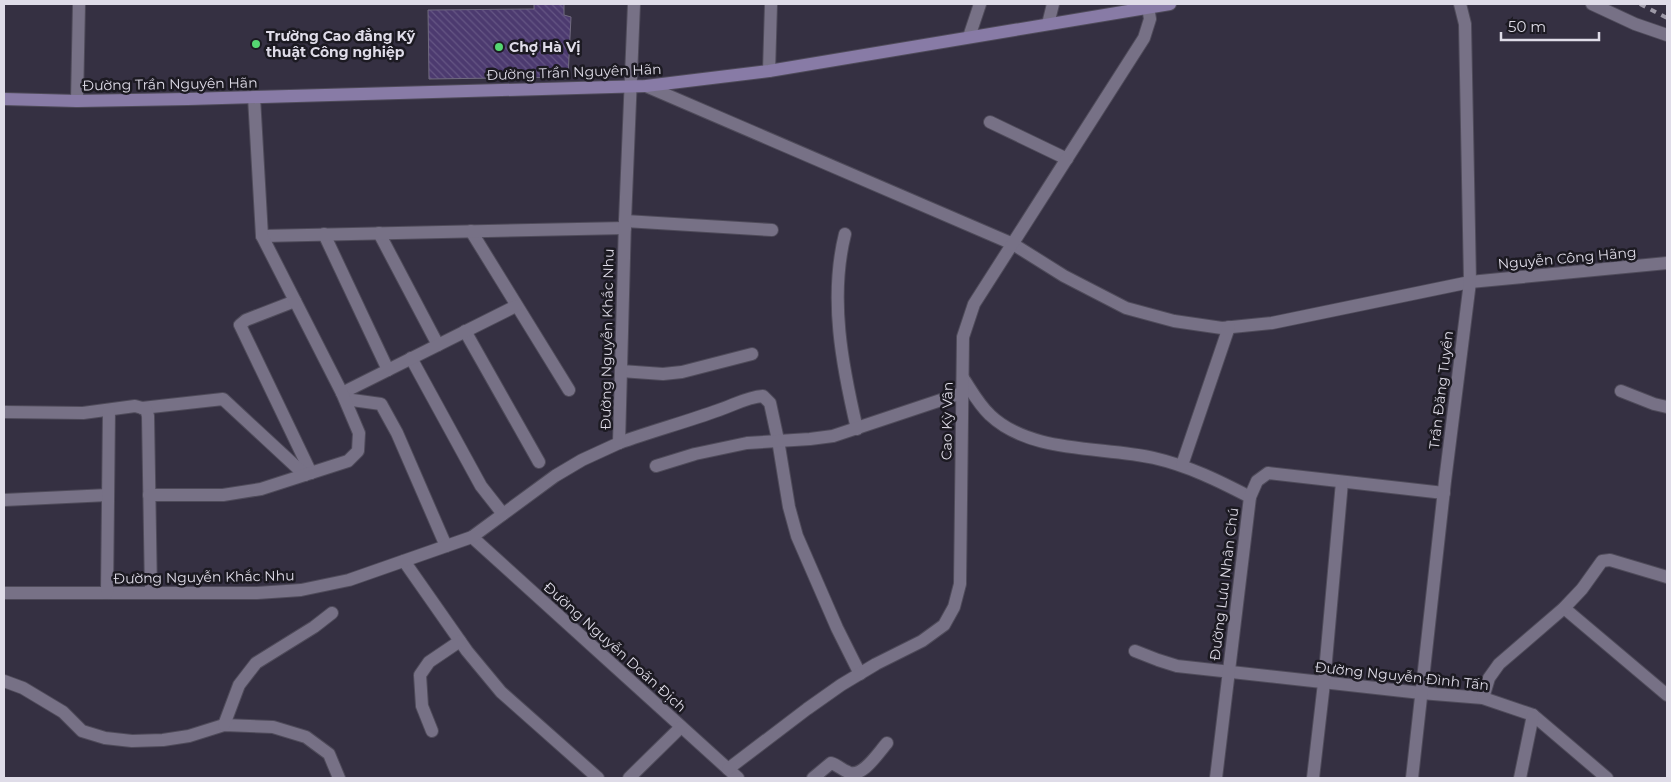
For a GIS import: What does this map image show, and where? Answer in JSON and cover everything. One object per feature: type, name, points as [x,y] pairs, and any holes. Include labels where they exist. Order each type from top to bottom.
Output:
[{"type":"street","points":[[77,101],[79,4]]},
{"type":"street","name":"Đường Nguyễn Khắc Nhu","points":[[4,593],[257,593],[301,590],[349,580],[472,537],[556,476],[582,460],[619,443],[634,4]]},
{"type":"street","points":[[769,71],[771,4]]},
{"type":"street","points":[[969,37],[980,4]]},
{"type":"street","points":[[1048,24],[1052,4]]},
{"type":"street","name":"Đường Trần Nguyên Hãn","points":[[4,99],[77,101],[254,98],[646,86],[769,71],[1170,4]]},
{"type":"street","name":"Trần Đăng Tuyển","points":[[1412,778],[1470,282],[1465,24],[1460,4]]},
{"type":"street","points":[[1592,4],[1635,24],[1667,35]]},
{"type":"street","name":"Cao Kỳ Vân","points":[[728,770],[807,709],[860,674],[922,641],[944,625],[954,607],[960,584],[963,337],[974,304],[1144,38],[1150,19],[1148,7]]},
{"type":"street","name":"Nguyễn Công Hãng","points":[[646,86],[1012,244],[1064,276],[1126,308],[1174,321],[1222,328],[1272,323],[1470,282],[1667,264]]},
{"type":"street","points":[[149,495],[223,495],[261,489],[348,461],[358,451],[359,433],[343,396],[262,236],[254,98]]},
{"type":"street","points":[[990,122],[1067,159]]},
{"type":"street","points":[[262,236],[471,232],[625,224],[772,230]]},
{"type":"street","points":[[471,232],[568,390]]},
{"type":"street","points":[[380,233],[438,345]]},
{"type":"street","points":[[324,234],[388,370]]},
{"type":"street","points":[[845,234],[839,258],[837,291],[841,350],[856,428]]},
{"type":"street","points":[[295,301],[246,320],[240,325],[308,474]]},
{"type":"street","points":[[343,396],[411,358],[516,306]]},
{"type":"street","points":[[1182,465],[1229,327]]},
{"type":"street","points":[[465,331],[539,462]]},
{"type":"street","points":[[621,371],[663,374],[682,372],[752,354]]},
{"type":"street","points":[[411,358],[480,486],[503,514]]},
{"type":"street","points":[[962,378],[989,414],[1006,427],[1031,438],[1055,444],[1153,457],[1182,465],[1204,474],[1250,497]]},
{"type":"street","points":[[1622,391],[1667,408]]},
{"type":"street","points":[[656,466],[720,448],[747,443],[833,436],[962,393]]},
{"type":"street","points":[[343,396],[381,404],[397,433],[446,546]]},
{"type":"street","points":[[619,443],[722,410],[752,396],[764,396],[770,403],[789,507],[797,536],[837,628],[860,674]]},
{"type":"street","points":[[142,408],[223,399],[308,474]]},
{"type":"street","points":[[4,412],[83,413],[135,406],[146,409],[148,416],[151,593]]},
{"type":"street","points":[[107,593],[109,410]]},
{"type":"street","name":"Đường Lưu Nhân Chú","points":[[1216,778],[1250,497],[1257,481],[1268,473],[1444,493]]},
{"type":"street","points":[[1313,778],[1324,683],[1342,482]]},
{"type":"street","points":[[4,500],[108,494]]},
{"type":"street","name":"Đường Nguyễn Doãn Địch","points":[[472,537],[738,778]]},
{"type":"street","points":[[1483,698],[1489,678],[1499,664],[1564,608],[1605,560],[1667,577]]},
{"type":"street","points":[[404,561],[460,641],[501,692],[598,778]]},
{"type":"street","points":[[1564,608],[1667,695]]},
{"type":"street","points":[[224,725],[239,685],[256,663],[314,627],[332,613]]},
{"type":"street","points":[[432,731],[422,706],[419,688],[420,675],[430,662],[460,641]]},
{"type":"street","name":"Đường Nguyễn Đình Tấn","points":[[1135,651],[1178,666],[1324,683],[1483,698],[1533,715],[1608,778]]},
{"type":"street","points":[[4,681],[23,688],[63,712],[82,731],[105,738],[163,740],[189,736],[224,725],[273,727],[306,737],[329,754],[339,778]]},
{"type":"street","points":[[1520,778],[1533,715]]},
{"type":"street","points":[[629,778],[681,727]]},
{"type":"street","points":[[813,778],[831,763],[837,764],[849,773],[857,774],[887,744]]},
{"type":"building","name":"Chợ Hà Vị","points":[[534,4],[564,4],[564,15],[571,17],[568,77],[429,79],[428,10],[534,9]]},
{"type":"railway","points":[[1640,4],[1667,18]]},
{"type":"place","name":"Trường Cao đẳng Kỹ thuật Công nghiệp","points":[[256,44]]},
{"type":"place","name":"Chợ Hà Vị","points":[[499,47]]}]
